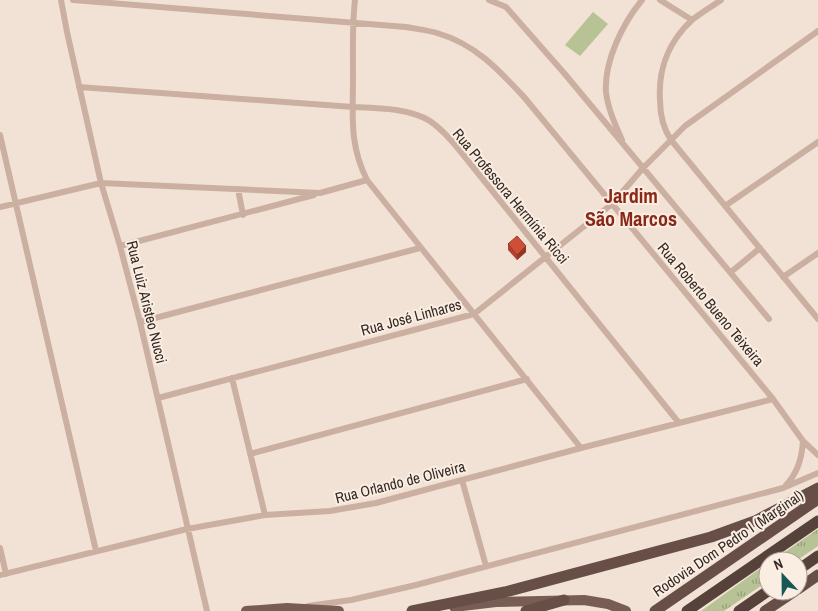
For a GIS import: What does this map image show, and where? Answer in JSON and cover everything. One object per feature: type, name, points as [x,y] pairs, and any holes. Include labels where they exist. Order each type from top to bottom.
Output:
[{"type":"highway","points":[[412,611],[505,592],[712,536],[755,521],[818,488]]},
{"type":"highway","name":"Rodovia Dom Pedro I (Marginal)","points":[[655,611],[818,499]]},
{"type":"highway","points":[[687,611],[818,521]]},
{"type":"highway","points":[[739,611],[758,598]]},
{"type":"highway","points":[[526,611],[564,600]]},
{"type":"highway","points":[[765,611],[780,601]]},
{"type":"main road","points":[[421,611],[496,602],[564,600],[596,600],[622,609]]},
{"type":"main road","points":[[246,611],[287,608],[339,611]]},
{"type":"street","name":"Rua Luiz Aristeo Nucci","points":[[61,0],[101,183],[140,322],[207,611]]},
{"type":"street","name":"Rua Roberto Bueno Teixeira","points":[[73,0],[406,27],[437,33],[466,45],[493,64],[524,97],[773,399],[803,440],[818,455]]},
{"type":"street","points":[[355,0],[352,23],[352,130],[359,163],[367,180],[582,448]]},
{"type":"street","points":[[489,0],[506,7],[564,73],[769,319]]},
{"type":"street","points":[[624,147],[608,106],[606,80],[616,43],[626,23],[642,0]]},
{"type":"street","points":[[660,0],[692,20]]},
{"type":"street","points":[[720,0],[692,20],[673,43],[663,64],[660,79],[660,110],[667,134],[818,319]]},
{"type":"street","name":"Rua José Linhares","points":[[158,398],[474,314],[612,204],[643,168],[685,126],[818,31]]},
{"type":"street","name":"Rua Professora Hermínia Ricci","points":[[79,87],[383,108],[407,112],[429,121],[458,149],[679,423]]},
{"type":"street","points":[[0,135],[96,551]]},
{"type":"street","points":[[725,206],[818,142]]},
{"type":"street","points":[[120,246],[242,215],[367,180]]},
{"type":"street","points":[[0,208],[101,183],[320,193]]},
{"type":"street","points":[[238,189],[242,215]]},
{"type":"street","points":[[140,322],[420,248]]},
{"type":"street","points":[[731,272],[760,248]]},
{"type":"street","points":[[783,277],[818,253]]},
{"type":"street","points":[[232,378],[265,515]]},
{"type":"street","points":[[250,454],[527,379]]},
{"type":"street","name":"Rua Orlando de Oliveira","points":[[3,574],[187,529],[265,515],[330,511],[376,503],[773,399]]},
{"type":"street","points":[[783,488],[792,478],[798,467],[802,454],[803,440]]},
{"type":"street","points":[[287,608],[351,600],[416,585],[783,488],[818,473]]},
{"type":"street","points":[[462,480],[486,566]]},
{"type":"street","points":[[0,548],[3,574]]},
{"type":"green space","points":[[593,12],[608,24],[580,56],[565,45]]},
{"type":"green space","points":[[818,529],[818,546],[808,553],[808,551],[786,551]]},
{"type":"green space","points":[[758,570],[758,588],[724,611],[701,611]]},
{"type":"building","points":[[517,236],[526,246],[517,255],[508,244]]},
{"type":"district","name":"Jardim São Marcos","points":[[631,206]]}]
